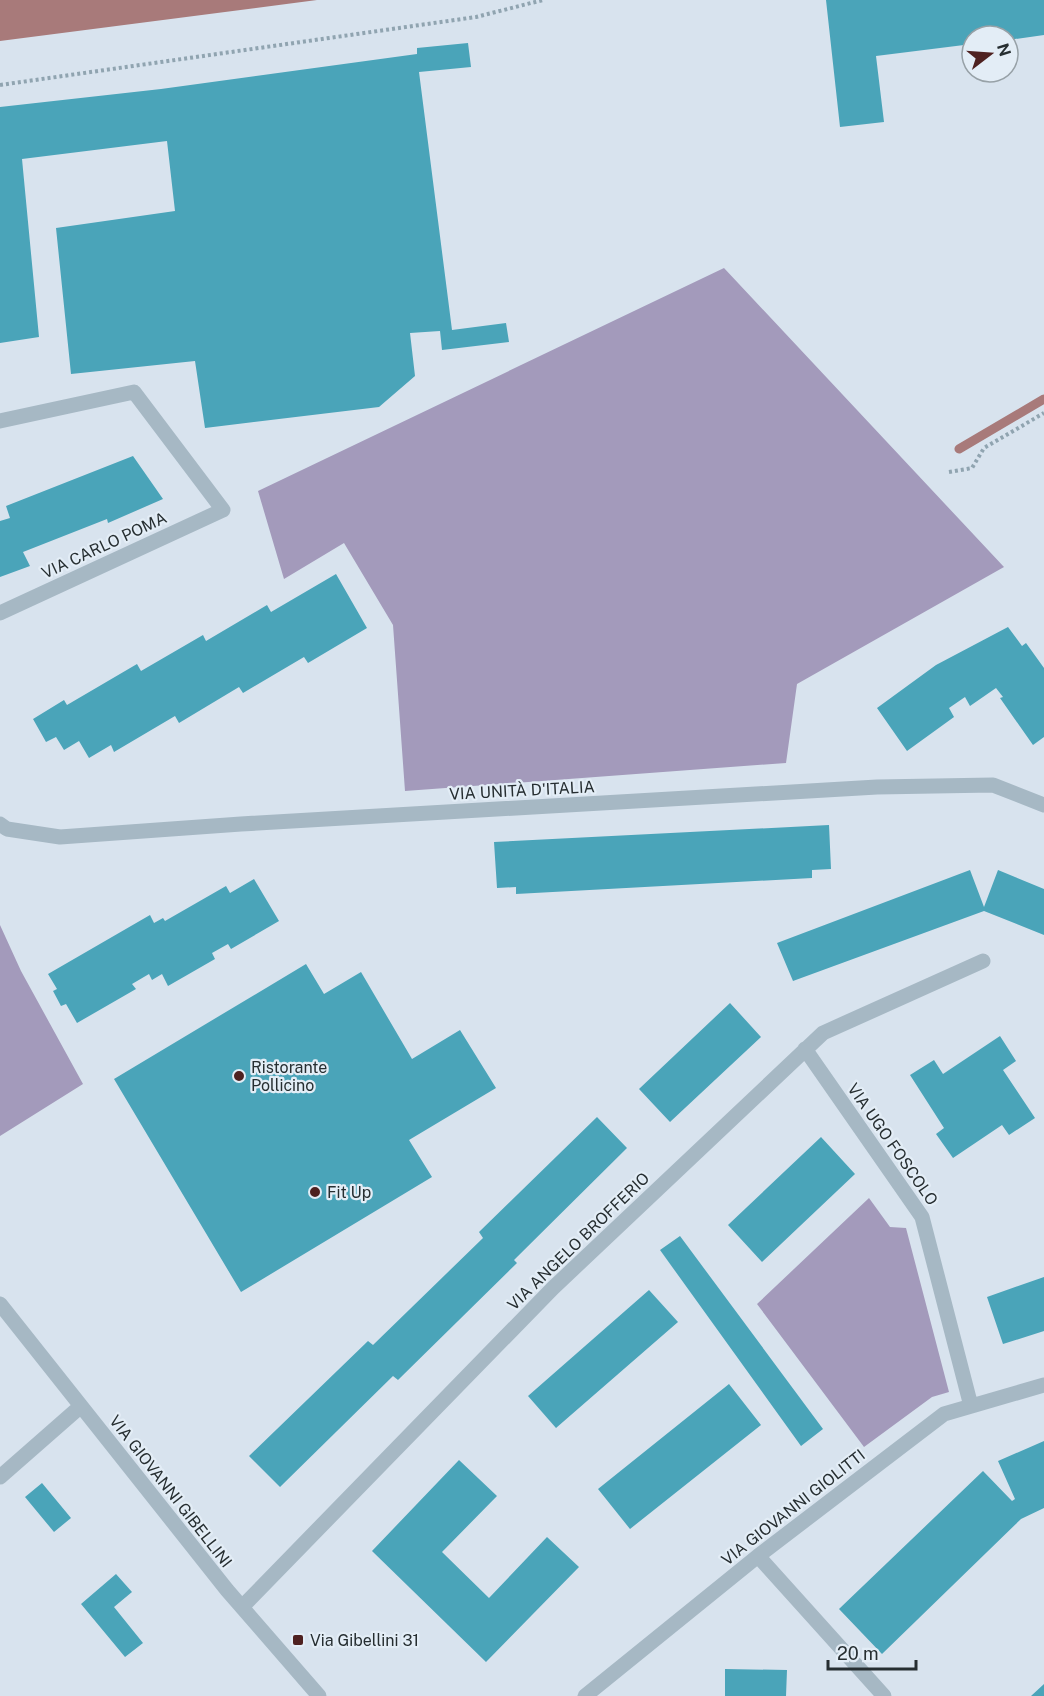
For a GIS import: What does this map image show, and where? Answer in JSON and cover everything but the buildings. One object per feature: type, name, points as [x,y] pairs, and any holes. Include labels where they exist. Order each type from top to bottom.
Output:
[{"type":"street","name":"VIA CARLO POMA","points":[[0,421],[134,392],[224,510],[0,614]]},
{"type":"street","name":"VIA UNITÀ D'ITALIA","points":[[0,824],[7,829],[60,837],[253,823],[877,787],[993,785],[1044,805]]},
{"type":"street","name":"VIA ANGELO BROFFERIO","points":[[242,1607],[553,1288],[823,1033],[983,961]]},
{"type":"street","name":"VIA UGO FOSCOLO","points":[[805,1049],[922,1217],[971,1406]]},
{"type":"street","name":"VIA GIOVANNI GIBELLINI","points":[[0,1304],[242,1607],[319,1696]]},
{"type":"street","name":"VIA GIOVANNI GIOLITTI","points":[[585,1696],[758,1556],[944,1414],[1044,1385]]},
{"type":"street","points":[[0,1477],[81,1406]]},
{"type":"street","points":[[758,1556],[884,1696]]},
{"type":"path","points":[[0,86],[476,17],[543,0]]},
{"type":"path","points":[[949,471],[972,468],[984,448],[1044,413]]},
{"type":"shaded area","points":[[0,0],[317,0],[0,41]]},
{"type":"shaded area","points":[[724,268],[1004,567],[797,684],[786,763],[405,791],[393,625],[344,543],[284,579],[258,491]]},
{"type":"shaded area","points":[[0,925],[21,971],[83,1084],[0,1136]]},
{"type":"shaded area","points":[[869,1198],[890,1227],[906,1228],[949,1392],[932,1397],[864,1447],[757,1304]]},
{"type":"waterway","points":[[959,449],[1044,399]]},
{"type":"place","name":"Ristorante Pollicino","points":[[239,1076]]},
{"type":"place","name":"Fit Up","points":[[315,1192]]},
{"type":"place","name":"Via Gibellini 31","points":[[298,1640]]}]
